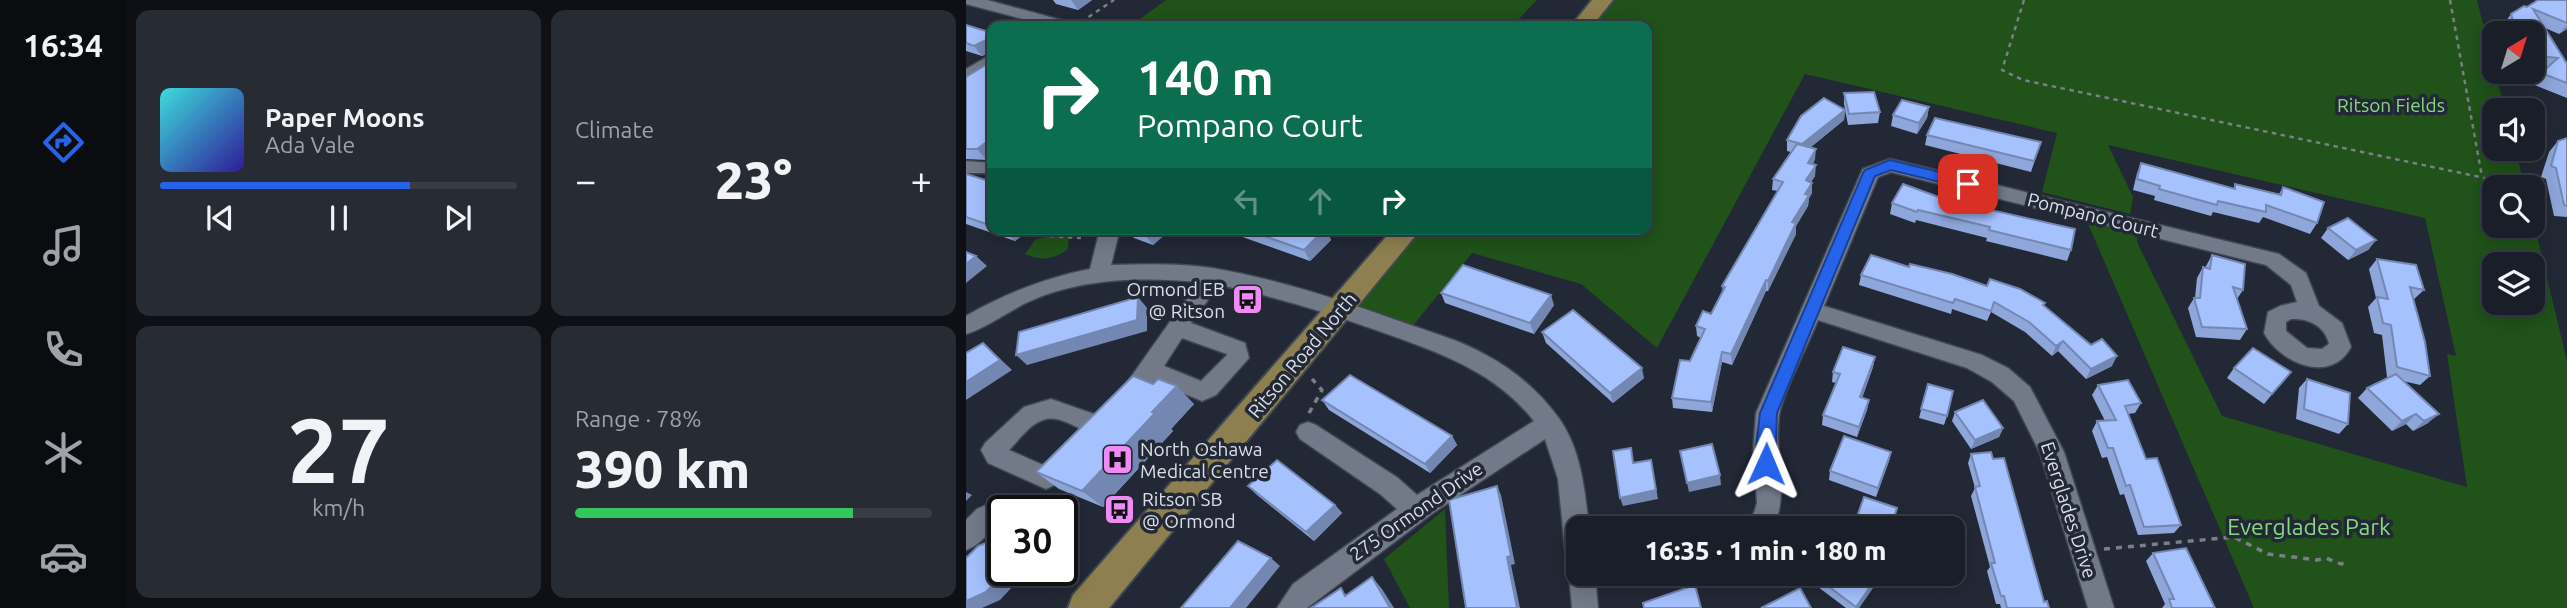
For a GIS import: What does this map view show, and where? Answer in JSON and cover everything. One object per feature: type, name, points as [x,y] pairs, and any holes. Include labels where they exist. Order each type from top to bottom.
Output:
[{"type":"main road","points":[[1585,21],[1604,0]]},
{"type":"main road","name":"Ritson Road North","points":[[1086,608],[1403,235]]},
{"type":"street","points":[[970,0],[1041,21]]},
{"type":"street","points":[[1011,11],[1029,0]]},
{"type":"street","points":[[968,74],[987,63]]},
{"type":"street","name":"Pompano Court","points":[[1767,516],[1770,503],[1765,448],[1769,413],[1870,173],[1890,165],[2272,259],[2298,277],[2305,287],[2309,311]]},
{"type":"street","points":[[966,167],[987,170]]},
{"type":"street","points":[[1099,274],[1109,235]]},
{"type":"street","points":[[966,326],[1007,302],[1057,283],[1099,274],[1163,269],[1247,281],[1459,351],[1491,366],[1521,388],[1550,424],[1568,467],[1574,516]]},
{"type":"street","points":[[1100,426],[1150,370],[1214,276]]},
{"type":"street","name":"Everglades Drive","points":[[1812,310],[1974,360],[2000,375],[2022,394],[2052,452],[2101,608]]},
{"type":"street","points":[[1150,370],[1202,391],[1212,386],[1238,358],[1237,349],[1177,327]]},
{"type":"street","name":"275 Ormond Drive","points":[[1290,608],[1302,593],[1415,509],[1486,461],[1550,424]]},
{"type":"street","points":[[1308,432],[1389,486],[1415,509]]},
{"type":"street","points":[[966,538],[986,517]]},
{"type":"street","points":[[1583,586],[1585,608]]},
{"type":"path","points":[[1082,21],[1114,0]]},
{"type":"path","points":[[2024,0],[2002,70],[2023,80],[2482,177],[2451,0]]},
{"type":"path","points":[[2545,191],[2555,194]]},
{"type":"path","points":[[1048,235],[1081,238]]},
{"type":"path","points":[[1308,432],[1310,411],[1322,390],[1312,379]]},
{"type":"path","points":[[2083,551],[2234,537],[2268,554],[2317,560],[2326,558],[2341,564],[2347,562]]},
{"type":"green space","points":[[1166,0],[1537,0],[1517,21],[1137,21]]},
{"type":"green space","name":"Ritson Fields","points":[[1603,0],[2477,0],[2482,21],[2482,84],[2498,84],[2502,98],[2482,98],[2482,161],[2518,161],[2522,175],[2482,175],[2482,238],[2538,238],[2541,252],[2482,252],[2482,315],[2545,315],[2545,269],[2567,361],[2567,608],[2254,608],[2086,219],[2138,231],[2137,242],[2222,416],[2467,487],[2447,354],[2456,356],[2425,218],[2108,145],[2133,197],[2130,214],[2042,192],[2057,133],[1805,74],[1657,348],[1581,284],[1472,253],[1407,333],[1340,311],[1403,235],[1652,235],[1652,21],[1585,21]]},
{"type":"green space","points":[[1049,235],[1069,236],[1068,249],[1047,258],[1025,254],[1035,240]]},
{"type":"green space","points":[[1445,509],[1449,608],[1410,608],[1384,559]]},
{"type":"building","points":[[2538,0],[2567,0],[2567,23],[2533,9],[2540,21],[2513,21],[2511,14],[2524,6],[2527,7]]},
{"type":"building","points":[[966,25],[987,31],[987,50],[984,41],[974,46],[966,43]]},
{"type":"building","points":[[2545,28],[2567,64],[2567,83],[2545,75],[2545,69],[2558,58],[2545,56]]},
{"type":"building","points":[[987,64],[987,142],[977,149],[966,149],[966,77]]},
{"type":"building","points":[[1874,92],[1880,112],[1849,114],[1844,93]]},
{"type":"building","points":[[1824,98],[1845,110],[1802,144],[1787,140],[1801,116]]},
{"type":"building","points":[[1902,100],[1929,107],[1919,123],[1893,115]]},
{"type":"building","points":[[1935,118],[2041,142],[2034,161],[1927,135]]},
{"type":"building","points":[[2567,138],[2567,206],[2564,205],[2556,168],[2551,166],[2558,141]]},
{"type":"building","points":[[1797,144],[1816,149],[1808,163],[1816,165],[1806,180],[1812,183],[1805,194],[1809,195],[1792,222],[1796,223],[1731,354],[1722,352],[1711,402],[1672,398],[1680,360],[1690,361],[1705,329],[1696,326],[1703,311],[1711,314],[1725,287],[1722,286],[1783,182],[1773,179]]},
{"type":"building","points":[[2141,163],[2235,189],[2235,184],[2281,195],[2283,187],[2324,202],[2317,223],[2266,205],[2266,212],[2218,201],[2217,205],[2159,189],[2160,186],[2137,179]]},
{"type":"building","points":[[966,174],[987,180],[987,224],[966,217]]},
{"type":"building","points":[[1903,184],[1947,200],[2075,229],[2071,250],[1989,230],[1990,227],[1918,210],[1917,212],[1892,203]]},
{"type":"building","points":[[2348,218],[2376,240],[2356,250],[2328,228]]},
{"type":"building","points":[[1261,235],[1319,235],[1304,250]]},
{"type":"building","points":[[966,252],[976,256],[966,264]]},
{"type":"building","points":[[1871,255],[1909,267],[1910,264],[1952,274],[1987,286],[1990,279],[2020,289],[2045,303],[2043,305],[2091,345],[2102,339],[2117,356],[2091,369],[2063,341],[2056,346],[2029,322],[1994,302],[1991,311],[1955,299],[1953,303],[1861,275]]},
{"type":"building","points":[[2212,255],[2245,264],[2243,290],[2233,287],[2247,329],[2202,327],[2194,298],[2200,298],[2203,267],[2210,269]]},
{"type":"building","points":[[2377,259],[2416,265],[2424,290],[2410,287],[2425,342],[2430,376],[2397,367],[2391,325],[2383,323],[2377,297],[2388,299]]},
{"type":"building","points":[[1463,265],[1551,295],[1530,323],[1441,293]]},
{"type":"building","points":[[1138,297],[1137,320],[1016,355],[1019,332]]},
{"type":"building","points":[[1573,310],[1642,368],[1610,393],[1542,332]]},
{"type":"building","points":[[983,343],[1000,360],[966,382],[966,353]]},
{"type":"building","points":[[1843,347],[1875,357],[1860,397],[1869,400],[1859,427],[1823,415],[1840,374],[1833,372]]},
{"type":"building","points":[[2253,348],[2291,372],[2272,394],[2234,368]]},
{"type":"building","points":[[2396,374],[2439,414],[2424,421],[2416,414],[2402,421],[2367,388]]},
{"type":"building","points":[[1350,375],[1452,436],[1425,464],[1322,400]]},
{"type":"building","points":[[1133,376],[1153,384],[1158,379],[1177,386],[1082,491],[1036,472]]},
{"type":"building","points":[[2307,379],[2350,393],[2348,424],[2304,409]]},
{"type":"building","points":[[2128,380],[2141,403],[2125,406],[2146,459],[2157,458],[2181,525],[2144,527],[2130,485],[2126,486],[2113,448],[2108,448],[2097,421],[2116,420],[2098,385]]},
{"type":"building","points":[[1928,384],[1953,391],[1947,416],[1921,409]]},
{"type":"building","points":[[1983,400],[2003,428],[1975,440],[1955,412]]},
{"type":"building","points":[[1844,436],[1891,452],[1878,488],[1830,471]]},
{"type":"building","points":[[1712,444],[1720,475],[1687,483],[1680,451]]},
{"type":"building","points":[[1631,448],[1633,463],[1651,460],[1656,490],[1620,498],[1613,451]]},
{"type":"building","points":[[1991,452],[1993,459],[2004,458],[2044,602],[2047,601],[2049,608],[2007,608],[2004,596],[2001,596],[1991,563],[1995,563],[1975,487],[1980,486],[1971,454]]},
{"type":"building","points":[[1277,460],[1335,505],[1306,532],[1248,486]]},
{"type":"building","points":[[1497,486],[1511,556],[1507,557],[1517,608],[1466,608],[1449,500]]},
{"type":"building","points":[[1864,497],[1897,508],[1895,516],[1857,516]]},
{"type":"building","points":[[1238,541],[1271,558],[1230,608],[1181,608]]},
{"type":"building","points":[[987,542],[987,586],[992,586],[986,592],[966,601],[966,558],[978,546]]},
{"type":"building","points":[[2186,548],[2215,608],[2172,608],[2169,599],[2174,599],[2153,553]]},
{"type":"building","points":[[1372,577],[1390,608],[1311,608],[1341,588],[1345,596]]},
{"type":"building","points":[[1695,586],[1701,608],[1644,608],[1643,603]]},
{"type":"building","points":[[1828,586],[1871,586],[1856,607]]},
{"type":"building","points":[[1800,588],[1811,608],[1761,608]]},
{"type":"place","name":"Ormond EB @ Ritson","points":[[1248,300]]},
{"type":"place","name":"North Oshawa Medical Centre","points":[[1117,460]]},
{"type":"place","name":"Ritson SB @ Ormond","points":[[1119,510]]},
{"type":"route","points":[[1766,464],[1769,413],[1870,173],[1890,165],[1968,184]]},
{"type":"park label","name":"Everglades Park","points":[[2309,527]]}]
